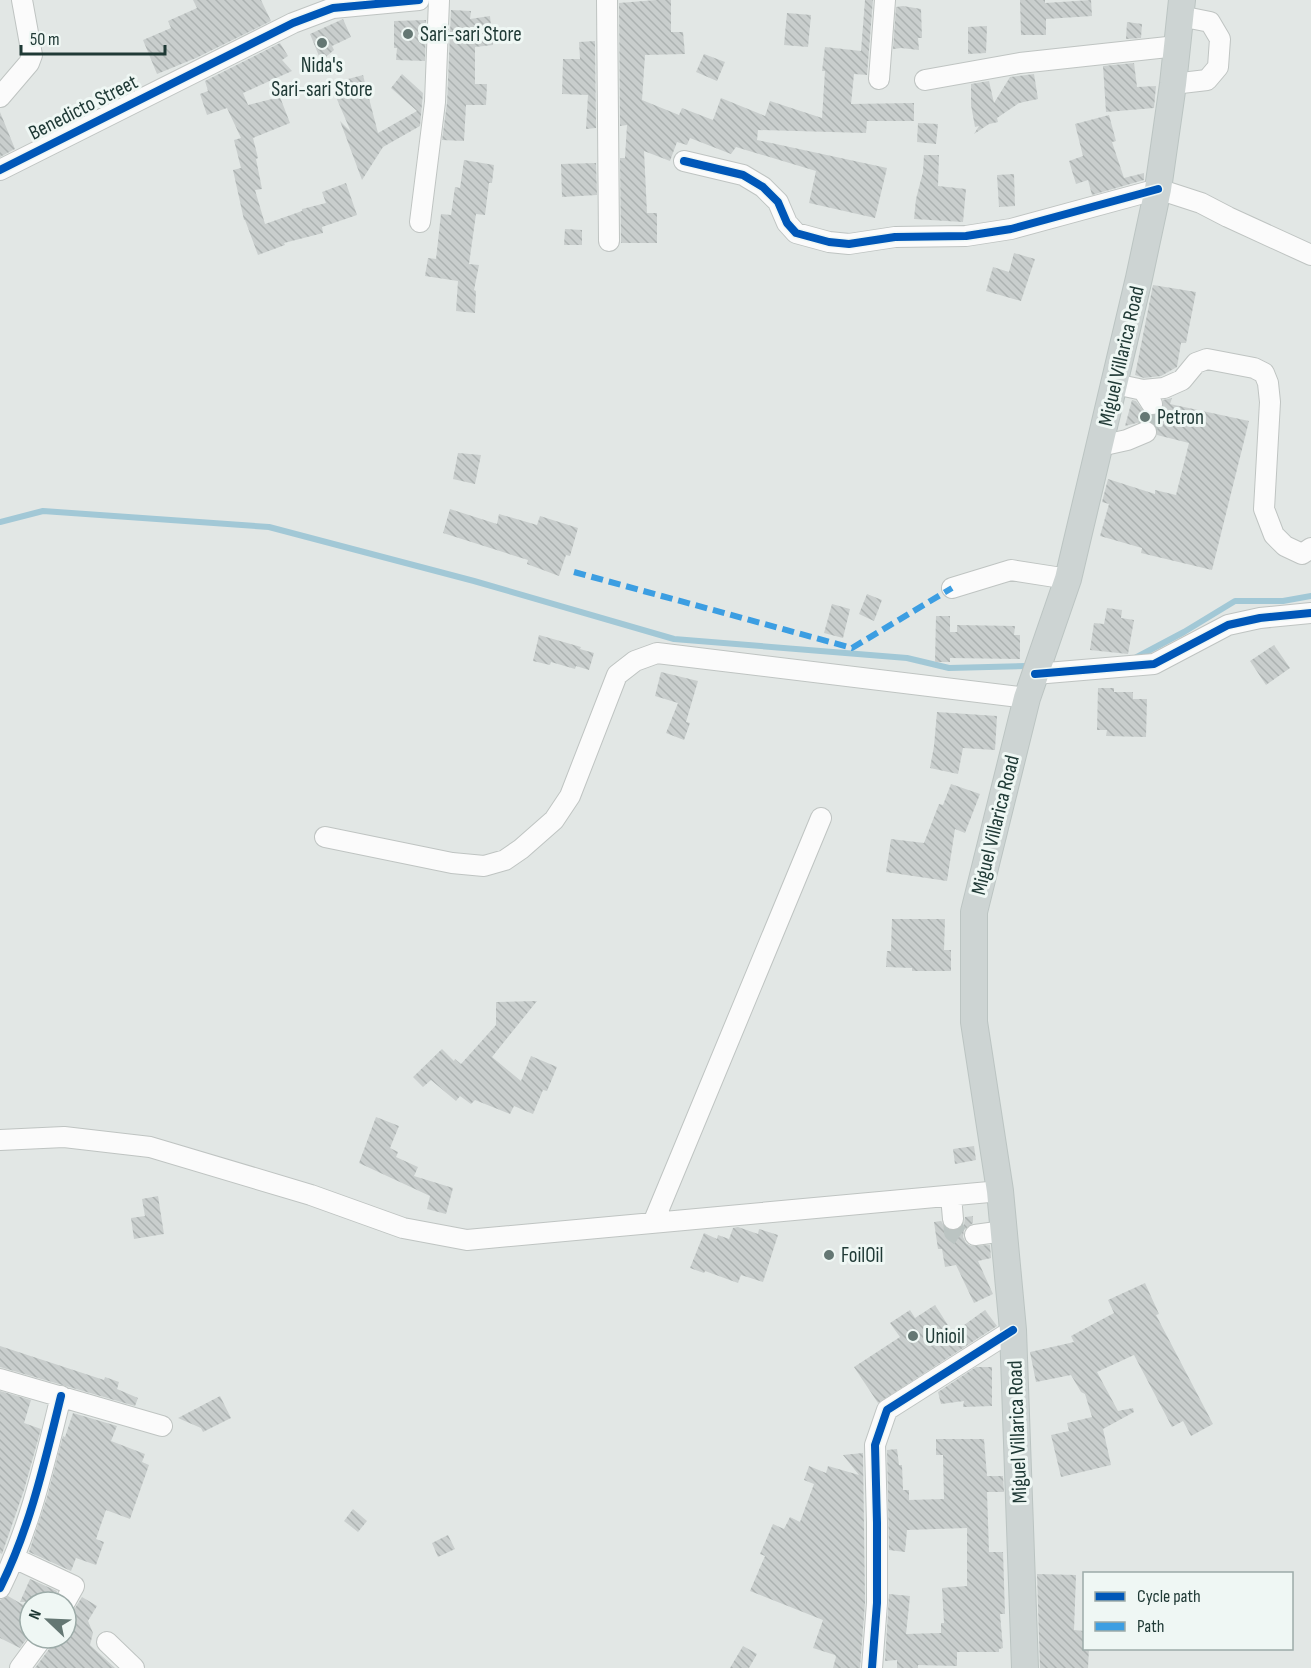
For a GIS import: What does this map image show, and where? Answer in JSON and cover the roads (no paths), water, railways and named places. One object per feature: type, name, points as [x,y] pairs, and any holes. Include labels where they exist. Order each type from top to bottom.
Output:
[{"type":"main road","name":"Miguel Villarica Road","points":[[1025,1668],[1013,1330],[1000,1191],[974,1022],[974,912],[1027,698],[1068,579],[1115,384],[1158,189],[1181,8]]},
{"type":"street","points":[[0,98],[29,63],[32,56],[22,0]]},
{"type":"street","name":"Benedicto Street","points":[[0,170],[271,33],[336,3],[420,0]]},
{"type":"street","points":[[420,222],[435,102],[439,0]]},
{"type":"street","points":[[607,0],[609,241]]},
{"type":"street","points":[[879,79],[885,0]]},
{"type":"street","points":[[1173,84],[1207,80],[1218,67],[1220,39],[1210,22],[1181,8]]},
{"type":"street","points":[[925,80],[1020,63],[1177,46]]},
{"type":"street","points":[[684,161],[743,175],[763,188],[778,202],[787,223],[796,233],[829,242],[849,244],[895,237],[966,236],[1011,229],[1158,189],[1201,203],[1311,255]]},
{"type":"street","points":[[1115,384],[1148,397],[1182,380],[1196,363],[1207,359],[1254,368],[1264,373],[1268,383],[1270,402],[1264,509],[1274,535],[1285,546],[1302,554],[1311,548]]},
{"type":"street","points":[[1100,446],[1127,441],[1146,432]]},
{"type":"street","points":[[952,588],[1011,570],[1068,579]]},
{"type":"street","points":[[1035,674],[1154,664],[1228,625],[1260,618],[1311,612]]},
{"type":"street","points":[[325,837],[452,863],[484,866],[505,860],[554,820],[570,796],[617,675],[635,661],[657,653],[1027,698]]},
{"type":"street","points":[[653,1223],[821,818]]},
{"type":"street","points":[[0,1140],[64,1137],[150,1147],[311,1195],[403,1228],[467,1240],[1000,1191]]},
{"type":"street","points":[[951,1196],[953,1219]]},
{"type":"street","points":[[975,1235],[1004,1230]]},
{"type":"street","points":[[872,1668],[877,1592],[878,1523],[874,1445],[886,1410],[1013,1330]]},
{"type":"street","points":[[2,1385],[61,1396],[162,1426]]},
{"type":"street","points":[[0,1588],[14,1558],[40,1483],[61,1396]]},
{"type":"street","points":[[14,1558],[74,1586],[72,1590]]},
{"type":"street","points":[[107,1642],[134,1668]]},
{"type":"street","points":[[20,1668],[33,1650]]},
{"type":"waterway","points":[[0,522],[43,511],[269,527],[474,581],[674,639],[907,658],[949,668],[1026,666]]},
{"type":"waterway","points":[[1135,658],[1235,601],[1283,601],[1311,596]]},
{"type":"tunnel","points":[[1146,432],[1152,404]]},
{"type":"tunnel","points":[[953,1219],[954,1232],[960,1236],[975,1235]]},
{"type":"place","name":"Sari-sari Store","points":[[408,34]]},
{"type":"place","name":"Nida's Sari-sari Store","points":[[322,43]]},
{"type":"place","name":"Petron","points":[[1145,417]]},
{"type":"place","name":"FoilOil","points":[[829,1255]]},
{"type":"place","name":"Unioil","points":[[913,1336]]}]
